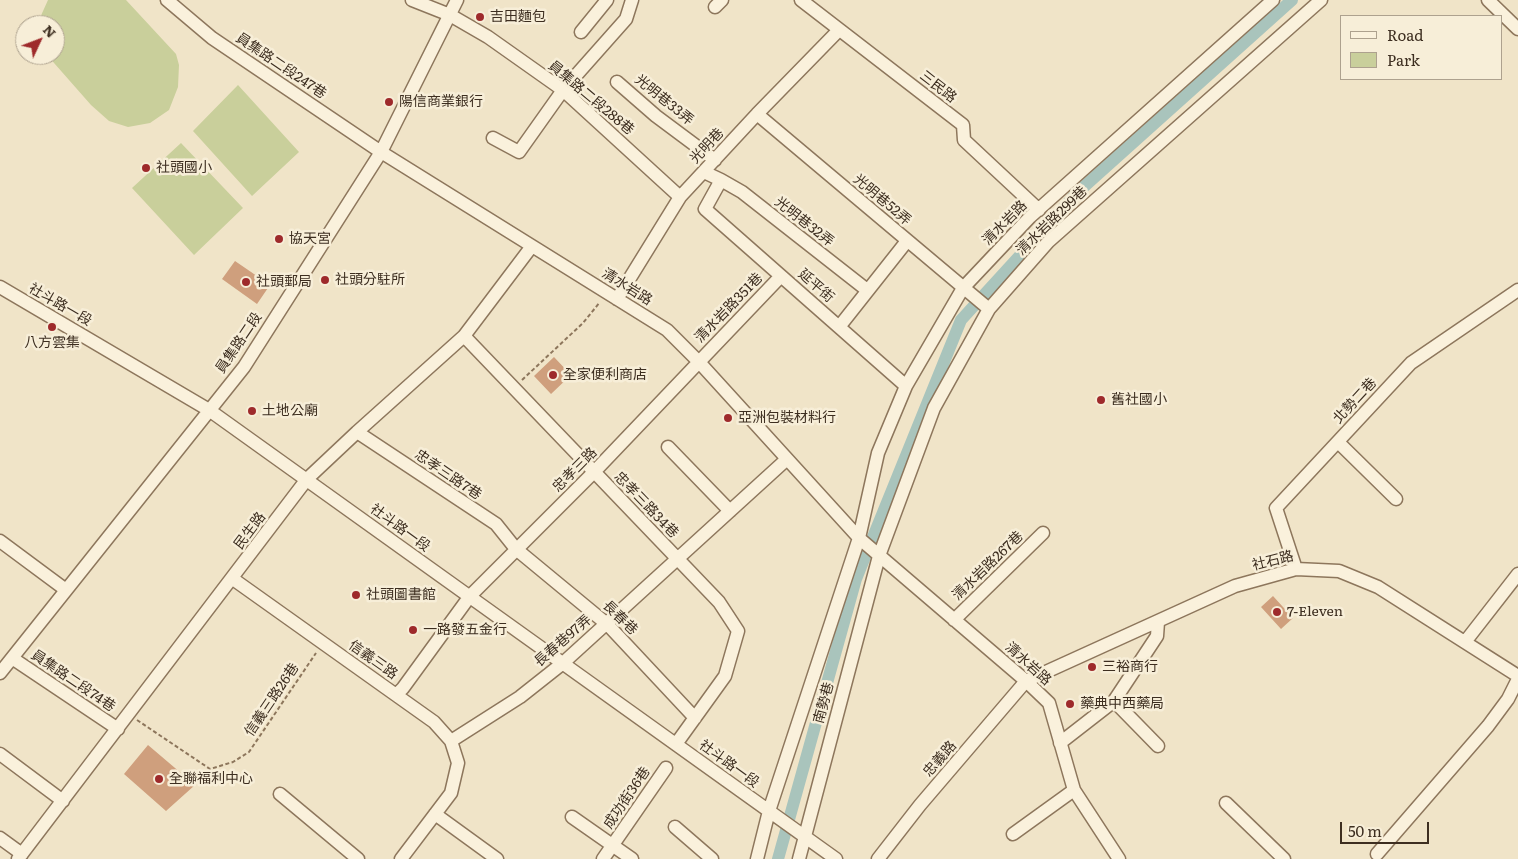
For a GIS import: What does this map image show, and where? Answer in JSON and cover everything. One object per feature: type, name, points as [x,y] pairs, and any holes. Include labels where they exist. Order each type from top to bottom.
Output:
[{"type":"street","name":"員集路二段247巷","points":[[168,0],[212,38],[381,152]]},
{"type":"street","name":"員集路二段288巷","points":[[412,0],[450,14],[488,37],[563,90],[680,197]]},
{"type":"street","name":"員集路二段","points":[[0,673],[244,367],[381,152],[457,0]]},
{"type":"street","points":[[580,32],[606,0]]},
{"type":"street","points":[[493,138],[519,152],[563,90],[626,19],[632,0]]},
{"type":"street","name":"三民路","points":[[801,0],[963,125],[964,140],[1039,210]]},
{"type":"street","name":"清水岩路","points":[[757,859],[769,811],[860,539],[878,453],[906,386],[963,288],[1039,210],[1274,0]]},
{"type":"street","name":"清水岩路299巷","points":[[878,555],[934,408],[988,309],[1048,242],[1321,0]]},
{"type":"street","points":[[1488,0],[1518,29]]},
{"type":"street","name":"光明巷","points":[[612,296],[680,197],[839,30]]},
{"type":"street","name":"光明巷33弄","points":[[617,82],[656,116],[715,160]]},
{"type":"street","name":"光明巷52弄","points":[[757,114],[988,309]]},
{"type":"street","name":"清水岩路","points":[[381,152],[668,330],[860,539],[1026,681],[1049,703],[1074,790],[1119,859]]},
{"type":"street","name":"光明巷32弄","points":[[704,172],[742,192],[867,290]]},
{"type":"street","name":"延平街","points":[[721,180],[705,209],[906,386]]},
{"type":"street","points":[[839,327],[907,241]]},
{"type":"street","name":"民生路","points":[[20,857],[233,579],[307,479],[356,432],[464,336],[532,246]]},
{"type":"street","name":"清水岩路351巷","points":[[699,362],[781,276]]},
{"type":"street","name":"社斗路一段","points":[[0,287],[209,410],[804,836]]},
{"type":"street","name":"北勢二巷","points":[[1296,569],[1276,508],[1411,363],[1518,290]]},
{"type":"street","points":[[464,336],[594,472]]},
{"type":"street","name":"忠孝三路","points":[[470,596],[594,472],[699,362]]},
{"type":"street","name":"忠孝三路7巷","points":[[356,432],[496,524],[516,550]]},
{"type":"street","points":[[1338,442],[1396,499]]},
{"type":"street","points":[[668,447],[730,511]]},
{"type":"street","name":"長春巷97弄","points":[[451,741],[520,697],[563,663],[787,459]]},
{"type":"street","name":"忠孝三路34巷","points":[[594,472],[719,602],[738,631],[725,676],[676,744]]},
{"type":"street","name":"清水岩路267巷","points":[[954,620],[1043,534]]},
{"type":"street","points":[[1,543],[66,590]]},
{"type":"street","name":"長春巷","points":[[516,550],[606,623],[695,718]]},
{"type":"street","name":"南勢巷","points":[[799,859],[878,555]]},
{"type":"street","name":"社石路","points":[[1026,681],[1235,586],[1296,569],[1339,571],[1378,587],[1518,677]]},
{"type":"street","points":[[1465,642],[1518,574]]},
{"type":"street","name":"信義三路","points":[[233,579],[396,695],[470,596]]},
{"type":"street","points":[[1060,743],[1114,701],[1156,636],[1158,622]]},
{"type":"street","name":"員集路二段74巷","points":[[12,658],[118,728]]},
{"type":"street","points":[[1377,854],[1488,726],[1508,699],[1518,677]]},
{"type":"street","name":"忠義路","points":[[878,859],[920,805],[1026,681]]},
{"type":"street","points":[[396,695],[434,722],[451,741],[458,763],[451,793],[401,859]]},
{"type":"street","points":[[1114,701],[1158,746]]},
{"type":"street","points":[[0,754],[63,800]]},
{"type":"street","name":"成功街36巷","points":[[602,859],[613,846],[666,768]]},
{"type":"street","points":[[1013,834],[1074,790]]},
{"type":"street","points":[[280,794],[358,859]]},
{"type":"street","points":[[1226,803],[1280,858]]},
{"type":"street","points":[[435,814],[497,859]]},
{"type":"street","points":[[572,817],[632,859]]},
{"type":"street","points":[[675,826],[712,859]]},
{"type":"street","points":[[804,836],[836,859]]},
{"type":"street","points":[[0,838],[20,857]]},
{"type":"path","points":[[513,388],[612,296]]},
{"type":"path","name":"信義三路26巷","points":[[129,714],[210,769],[234,762],[249,752],[323,643]]},
{"type":"green space","points":[[48,0],[126,0],[176,54],[179,65],[178,87],[169,110],[150,123],[128,127],[109,121],[91,105],[56,65],[65,65],[65,15],[41,15]]},
{"type":"green space","points":[[238,85],[299,152],[252,196],[193,131]]},
{"type":"green space","points":[[181,143],[243,208],[194,255],[132,188]]},
{"type":"building","name":"社頭郵局","points":[[235,261],[270,285],[257,304],[222,279]]},
{"type":"building","name":"全家便利商店","points":[[554,357],[571,375],[551,394],[534,376]]},
{"type":"building","name":"7-Eleven","points":[[1273,596],[1293,618],[1281,629],[1261,607]]},
{"type":"building","name":"全聯福利中心","points":[[148,745],[195,785],[166,811],[124,774]]},
{"type":"waterway","points":[[778,859],[856,579],[961,320],[1078,192],[1292,0]]},
{"type":"place","name":"吉田麵包","points":[[480,17]]},
{"type":"place","name":"陽信商業銀行","points":[[389,102]]},
{"type":"place","name":"社頭國小","points":[[146,168]]},
{"type":"place","name":"協天宮","points":[[279,239]]},
{"type":"place","name":"社頭分駐所","points":[[325,280]]},
{"type":"place","name":"社頭郵局","points":[[246,282]]},
{"type":"place","name":"八方雲集","points":[[52,327]]},
{"type":"place","name":"全家便利商店","points":[[553,375]]},
{"type":"place","name":"舊社國小","points":[[1101,400]]},
{"type":"place","name":"土地公廟","points":[[252,411]]},
{"type":"place","name":"亞洲包裝材料行","points":[[728,418]]},
{"type":"place","name":"社頭圖書館","points":[[356,595]]},
{"type":"place","name":"7-Eleven","points":[[1277,612]]},
{"type":"place","name":"一路發五金行","points":[[413,630]]},
{"type":"place","name":"三裕商行","points":[[1092,667]]},
{"type":"place","name":"藥典中西藥局","points":[[1070,704]]},
{"type":"place","name":"全聯福利中心","points":[[159,779]]}]
